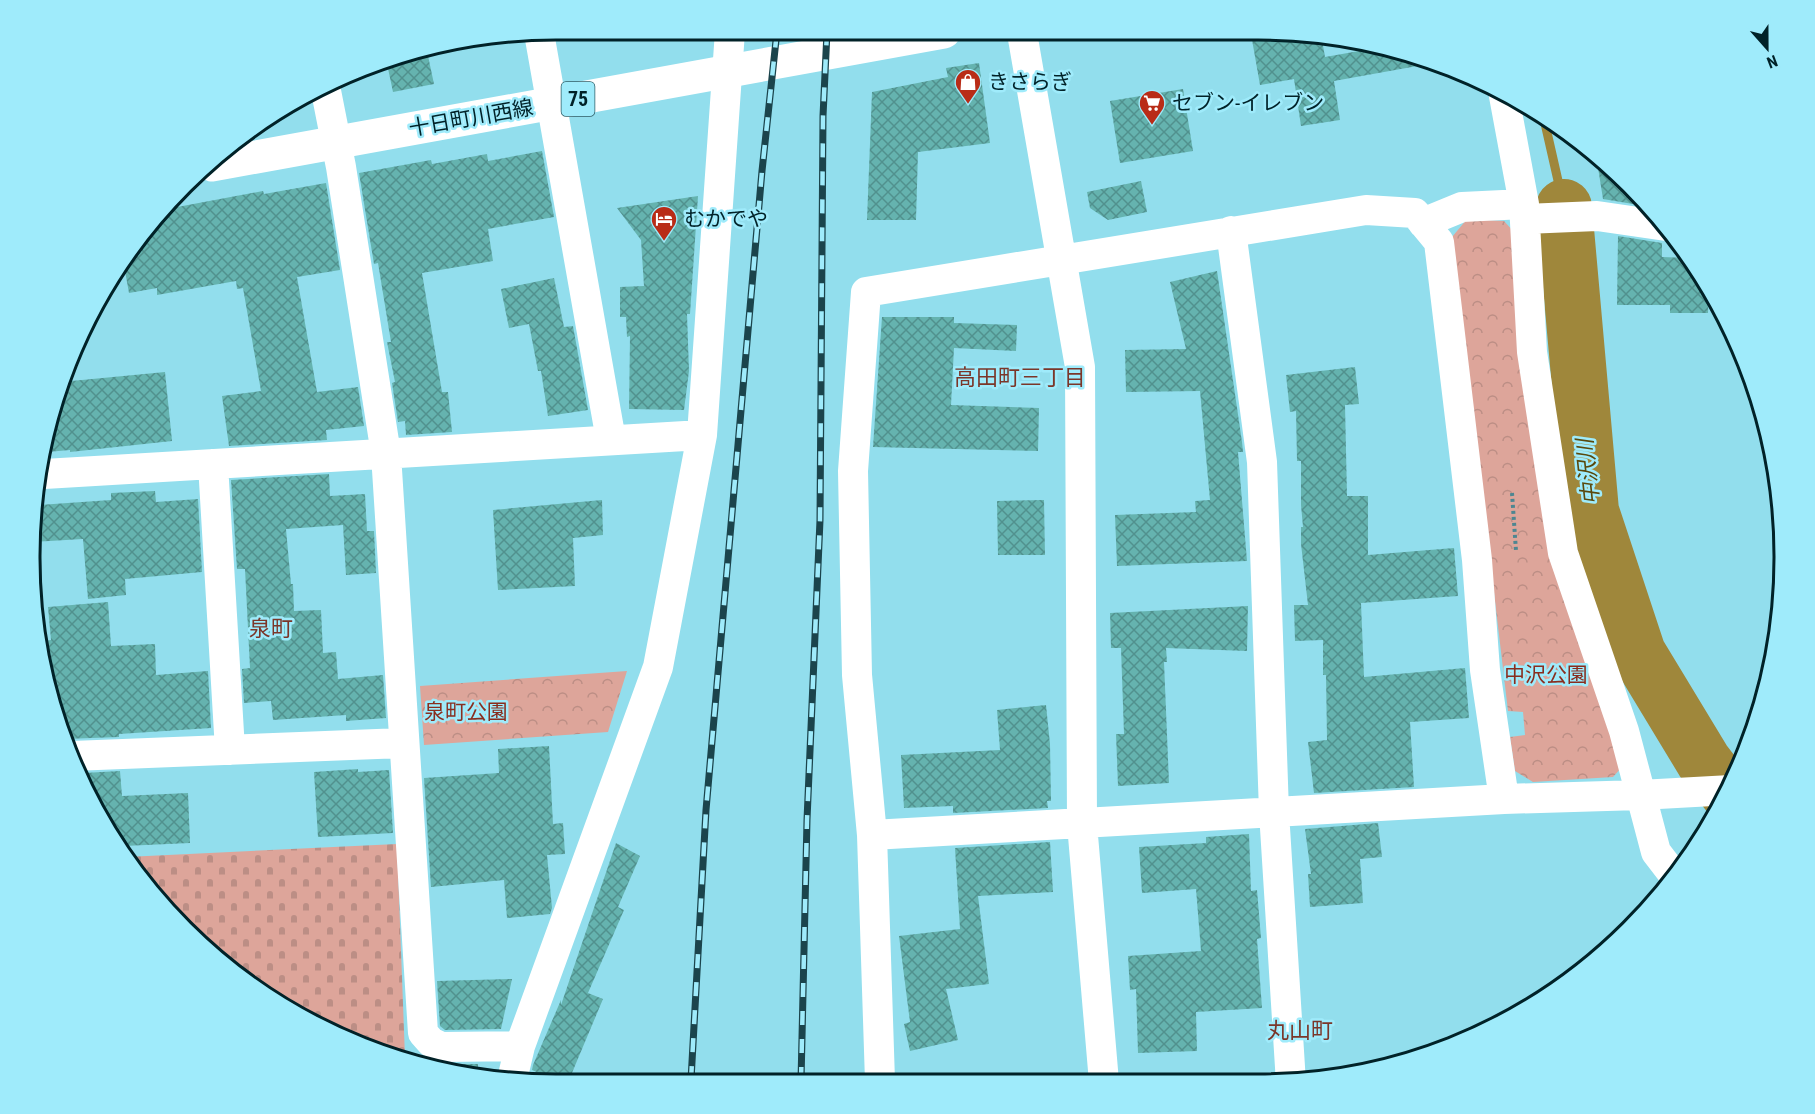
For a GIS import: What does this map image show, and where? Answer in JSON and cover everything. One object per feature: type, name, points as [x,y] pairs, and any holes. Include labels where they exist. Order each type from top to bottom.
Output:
[{"type":"main road","name":"十日町川西線","points":[[224,163],[902,40]]},
{"type":"street","points":[[514,1071],[520,1046],[658,667],[702,435],[729,40]]},
{"type":"street","points":[[1023,40],[1080,367],[1082,824],[1103,1074]]},
{"type":"street","points":[[540,41],[611,440]]},
{"type":"street","points":[[327,95],[337,142],[386,454],[423,1033],[431,1042],[441,1047],[520,1046]]},
{"type":"street","points":[[1506,104],[1525,212],[1532,352],[1563,553],[1624,732],[1656,852],[1669,869]]},
{"type":"street","points":[[1423,223],[1462,207],[1597,216],[1653,224]]},
{"type":"street","points":[[880,1074],[872,835],[857,675],[852,471],[866,292],[1366,210],[1415,213],[1439,242],[1477,560],[1485,670],[1504,799]]},
{"type":"street","points":[[1231,231],[1262,462],[1274,812],[1290,1072]]},
{"type":"street","points":[[47,474],[702,435]]},
{"type":"street","points":[[213,464],[230,750]]},
{"type":"street","points":[[80,756],[404,743]]},
{"type":"street","points":[[872,835],[1504,799],[1718,791]]},
{"type":"path","points":[[1512,494],[1516,551]]},
{"type":"green space","name":"中沢公園","points":[[1467,219],[1504,221],[1515,233],[1521,358],[1622,767],[1613,777],[1533,782],[1515,771],[1510,737],[1525,735],[1523,712],[1508,711],[1452,237]]},
{"type":"green space","name":"泉町公園","points":[[627,671],[608,732],[424,745],[420,686]]},
{"type":"green space","points":[[397,844],[405,1050],[359,1034],[329,1020],[299,1004],[243,967],[192,922],[169,898],[137,856]]},
{"type":"building","points":[[1252,40],[1323,45],[1325,57],[1361,51],[1418,66],[1334,81],[1340,120],[1301,126],[1294,79],[1260,85]]},
{"type":"building","points":[[428,57],[434,84],[393,92],[388,69]]},
{"type":"building","points":[[979,63],[990,143],[918,152],[916,220],[867,220],[872,92],[948,77],[946,68]]},
{"type":"building","name":"セブン-イレブン","points":[[1183,89],[1193,151],[1120,163],[1110,101]]},
{"type":"building","points":[[542,151],[554,217],[488,229],[493,261],[422,273],[442,392],[448,392],[452,432],[406,435],[405,421],[398,422],[392,383],[395,382],[387,342],[391,342],[378,263],[374,264],[359,173],[431,160],[432,164],[487,154],[488,161]]},
{"type":"building","points":[[1598,168],[1635,204],[1603,199]]},
{"type":"building","points":[[1141,181],[1147,212],[1108,220],[1090,208],[1087,192]]},
{"type":"building","points":[[326,183],[340,270],[297,277],[317,392],[358,387],[364,426],[326,430],[327,440],[229,446],[222,396],[261,391],[243,288],[237,289],[236,281],[157,295],[157,288],[129,293],[126,274],[147,243],[178,207],[263,191],[264,194]]},
{"type":"building","points":[[698,196],[690,314],[687,314],[689,371],[684,410],[629,409],[630,336],[627,337],[626,317],[620,317],[620,287],[644,286],[641,240],[617,208]]},
{"type":"building","points":[[1618,236],[1662,243],[1662,257],[1678,258],[1705,299],[1708,305],[1708,313],[1670,313],[1670,305],[1617,305]]},
{"type":"building","points":[[1217,271],[1242,442],[1243,452],[1238,452],[1247,561],[1117,566],[1115,515],[1196,512],[1195,501],[1210,500],[1200,391],[1126,392],[1125,350],[1186,349],[1170,282]]},
{"type":"building","points":[[554,278],[564,327],[573,326],[588,410],[548,416],[541,371],[538,371],[529,324],[509,328],[501,289]]},
{"type":"building","points":[[882,317],[954,317],[954,323],[1017,325],[1016,351],[954,348],[951,405],[1039,408],[1038,451],[873,447]]},
{"type":"building","points":[[1355,367],[1359,404],[1345,405],[1347,496],[1368,496],[1368,555],[1454,548],[1458,596],[1361,603],[1364,677],[1465,668],[1469,718],[1410,722],[1414,787],[1314,793],[1308,742],[1327,740],[1326,675],[1323,675],[1323,640],[1295,641],[1294,605],[1308,605],[1301,544],[1301,527],[1303,527],[1301,461],[1297,461],[1296,411],[1290,412],[1286,375]]},
{"type":"building","points":[[165,372],[172,441],[70,452],[70,450],[51,452],[72,381]]},
{"type":"building","points":[[329,474],[330,496],[365,494],[367,531],[374,531],[376,573],[346,575],[343,525],[286,529],[294,611],[321,610],[323,653],[336,652],[338,679],[383,675],[386,718],[346,721],[346,715],[273,720],[271,701],[244,703],[242,669],[250,668],[245,569],[237,569],[231,480]]},
{"type":"building","points":[[155,491],[156,502],[198,499],[202,572],[125,579],[126,595],[88,599],[83,539],[41,541],[44,505],[111,500],[111,493]]},
{"type":"building","points":[[602,500],[603,535],[573,538],[575,586],[498,590],[493,510]]},
{"type":"building","points":[[1044,500],[1045,555],[998,555],[997,501]]},
{"type":"building","points":[[108,602],[111,646],[155,644],[156,675],[208,671],[211,728],[119,734],[119,737],[74,739],[50,658],[47,641],[51,640],[48,607]]},
{"type":"building","points":[[1248,606],[1247,651],[1166,648],[1167,662],[1164,662],[1169,783],[1118,786],[1116,734],[1124,734],[1121,648],[1111,648],[1110,613]]},
{"type":"building","points":[[1046,705],[1050,744],[1051,801],[1047,801],[1048,808],[953,813],[953,806],[904,808],[901,755],[1000,750],[997,710]]},
{"type":"building","points":[[549,746],[553,824],[563,823],[565,854],[547,855],[552,908],[550,914],[507,918],[504,880],[431,887],[424,778],[499,773],[498,749]]},
{"type":"building","points":[[358,769],[358,772],[389,770],[393,833],[318,837],[314,772]]},
{"type":"building","points":[[120,771],[122,796],[188,793],[190,843],[129,846],[88,773]]},
{"type":"building","points":[[1378,823],[1382,857],[1360,859],[1363,903],[1310,907],[1308,874],[1311,874],[1305,829]]},
{"type":"building","points":[[1249,834],[1251,891],[1257,890],[1261,938],[1257,939],[1262,1008],[1196,1012],[1197,1051],[1138,1053],[1136,989],[1130,990],[1128,956],[1201,951],[1196,889],[1142,893],[1139,847],[1206,843],[1206,837]]},
{"type":"building","points":[[1050,842],[1053,892],[978,896],[989,984],[946,989],[958,1040],[910,1051],[904,1024],[910,1022],[899,936],[960,929],[955,848]]},
{"type":"building","points":[[616,843],[640,856],[618,907],[624,910],[588,993],[603,999],[572,1074],[539,1073],[532,1070],[533,1065],[561,1000],[561,1005]]},
{"type":"building","points":[[512,979],[501,1029],[445,1030],[440,1026],[437,981]]},
{"type":"building","points":[[456,1064],[478,1064],[478,1067]]},
{"type":"waterway","name":"中沢川","points":[[1546,129],[1564,207]]},
{"type":"waterway","name":"中沢川","points":[[1564,207],[1591,511],[1638,653],[1704,762],[1721,784]]},
{"type":"railway","points":[[691,1074],[706,810],[762,171],[776,40]]},
{"type":"railway","points":[[801,1074],[807,820],[820,520],[823,116],[827,40]]},
{"type":"place","name":"きさらぎ","points":[[968,105]]},
{"type":"place","name":"セブン-イレブン","points":[[1152,126]]},
{"type":"place","name":"むかでや","points":[[664,242]]},
{"type":"district","name":"高田町三丁目","points":[[1020,377]]},
{"type":"district","name":"泉町","points":[[271,628]]},
{"type":"district","name":"丸山町","points":[[1300,1030]]}]
